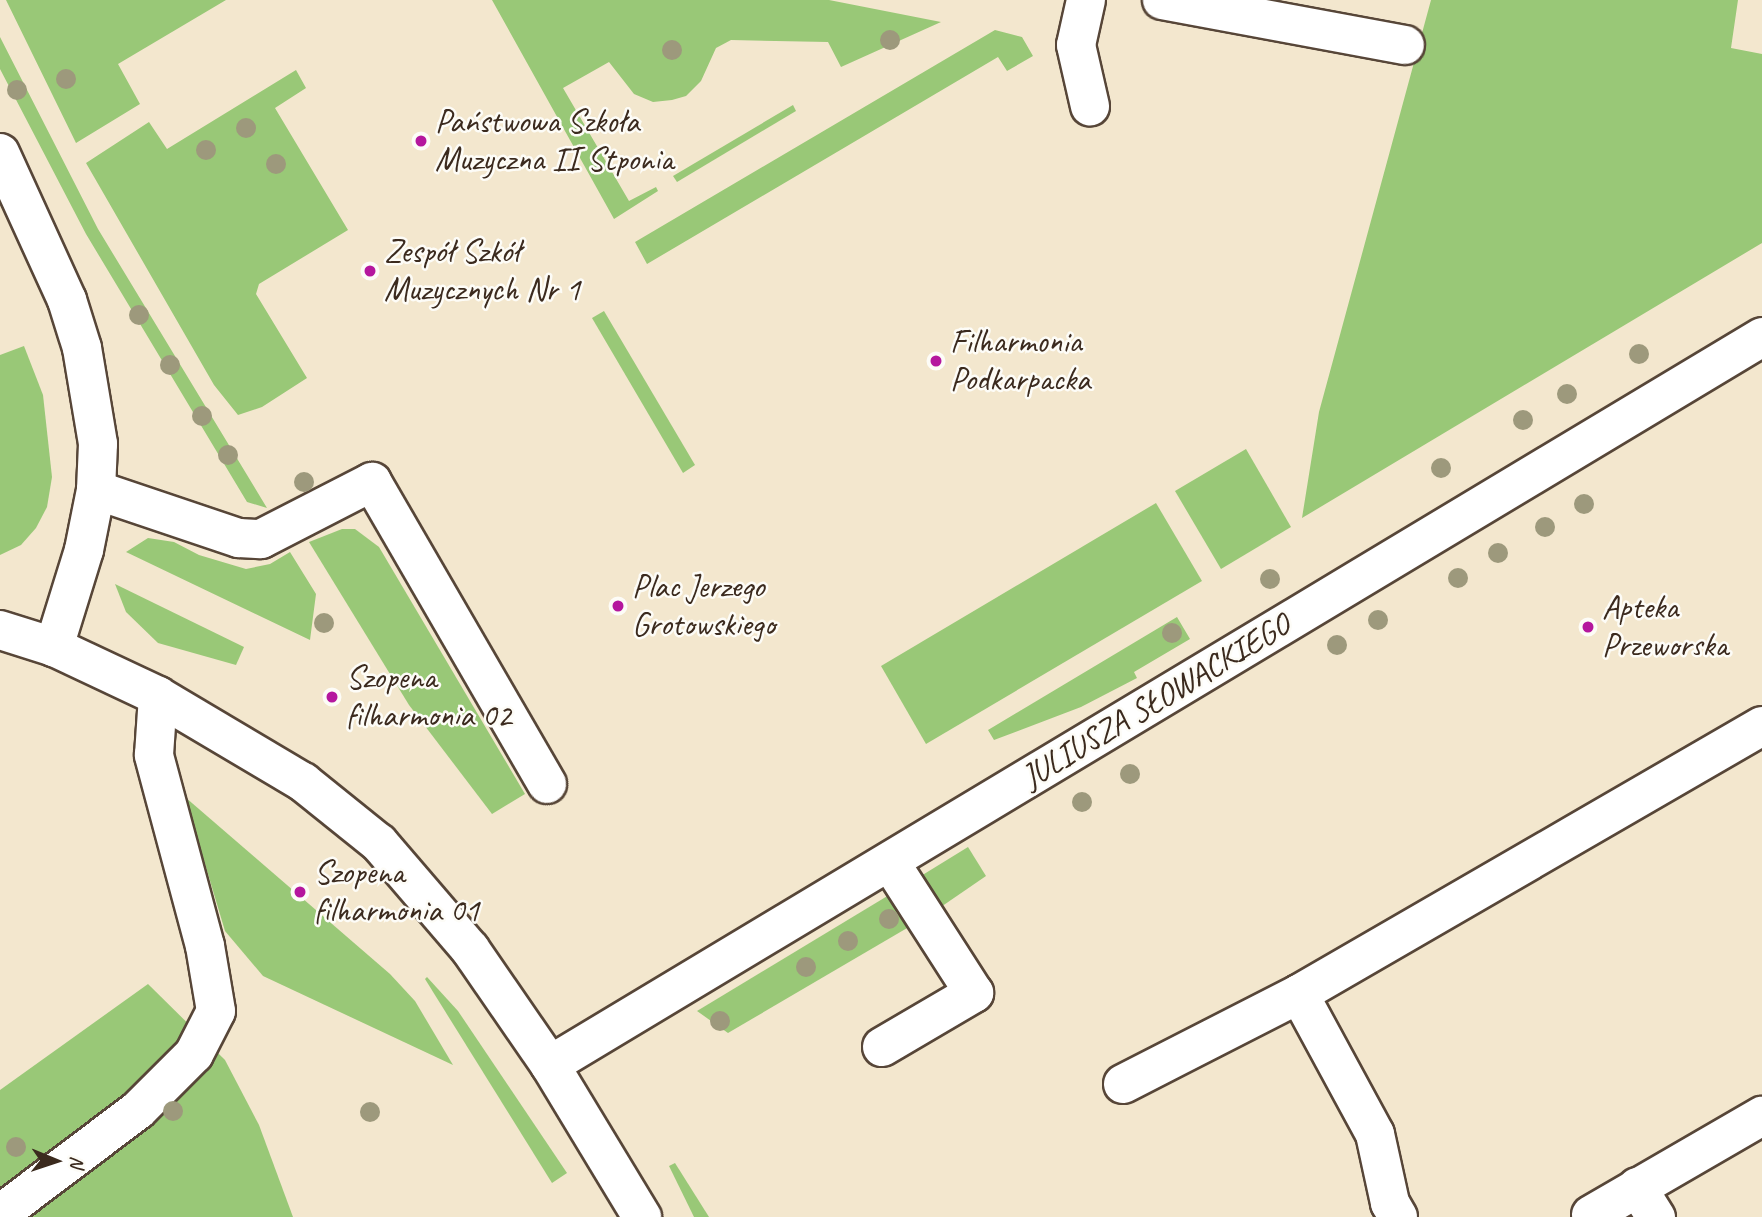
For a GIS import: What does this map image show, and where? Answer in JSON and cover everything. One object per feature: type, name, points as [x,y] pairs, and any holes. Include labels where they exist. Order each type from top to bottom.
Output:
[{"type":"street","points":[[1086,0],[1076,45],[1090,106]]},
{"type":"street","points":[[1162,0],[1405,45]]},
{"type":"street","points":[[0,153],[67,300],[82,348],[98,444],[96,490],[84,550],[54,647]]},
{"type":"street","name":"JULIUSZA SŁOWACKIEGO","points":[[550,1065],[1762,337]]},
{"type":"street","points":[[96,490],[239,538],[261,539],[372,482],[547,784]]},
{"type":"street","points":[[0,630],[54,647],[158,696],[303,782],[379,843],[470,949],[550,1065],[642,1217]]},
{"type":"street","points":[[0,1214],[138,1110],[194,1054],[215,1011],[205,946],[154,755],[158,696]]},
{"type":"street","points":[[1123,1084],[1299,994],[1762,726]]},
{"type":"street","points":[[882,1047],[974,993],[890,862]]},
{"type":"street","points":[[1299,994],[1375,1133],[1390,1203],[1398,1217]]},
{"type":"street","points":[[1591,1215],[1646,1202],[1762,1116]]},
{"type":"green space","points":[[6,0],[226,0],[118,64],[140,104],[76,143]]},
{"type":"green space","points":[[492,0],[829,0],[941,22],[841,67],[828,42],[731,40],[716,48],[701,81],[686,96],[672,100],[653,102],[634,94],[609,62],[563,88],[629,201],[656,187],[658,191],[614,219]]},
{"type":"green space","points":[[1431,0],[1738,0],[1731,48],[1762,54],[1762,243],[1302,518],[1319,412]]},
{"type":"green space","points":[[995,30],[1022,37],[1033,56],[1007,71],[998,57],[647,264],[635,242]]},
{"type":"green space","points":[[0,37],[98,229],[267,508],[247,502],[86,234],[0,69]]},
{"type":"green space","points":[[296,70],[306,88],[275,108],[348,230],[259,284],[256,294],[307,378],[262,407],[238,415],[214,385],[86,163],[149,122],[167,149]]},
{"type":"green space","points":[[793,105],[796,111],[677,182],[673,176]]},
{"type":"green space","points":[[604,311],[695,465],[683,473],[592,318]]},
{"type":"green space","points":[[24,346],[43,395],[52,477],[47,507],[36,528],[21,545],[0,555],[0,355]]},
{"type":"green space","points":[[1246,449],[1291,527],[1221,569],[1175,491]]},
{"type":"green space","points":[[1156,503],[1202,581],[926,744],[881,666]]},
{"type":"green space","points":[[342,529],[355,529],[379,547],[525,794],[492,814],[409,705],[309,542]]},
{"type":"green space","points":[[148,538],[174,542],[199,555],[246,569],[270,564],[290,552],[316,594],[310,640],[126,552]]},
{"type":"green space","points":[[115,584],[244,647],[236,665],[158,643],[126,612]]},
{"type":"green space","points":[[1177,617],[1190,639],[1134,672],[1137,678],[1081,707],[994,740],[988,730]]},
{"type":"green space","points":[[185,797],[390,974],[415,1001],[453,1065],[263,976],[225,931]]},
{"type":"green space","points":[[968,847],[986,876],[935,911],[916,879]]},
{"type":"green space","points":[[894,892],[914,924],[728,1033],[697,1011]]},
{"type":"green space","points":[[427,977],[458,1011],[567,1173],[552,1183],[425,979]]},
{"type":"green space","points":[[148,984],[225,1060],[259,1125],[293,1217],[0,1217],[0,1090]]},
{"type":"green space","points":[[675,1163],[709,1217],[694,1217],[669,1166]]},
{"type":"place","name":"Państwowa Szkoła Muzyczna II Stponia","points":[[421,141]]},
{"type":"place","name":"Zespół Szkół Muzycznych Nr 1","points":[[370,271]]},
{"type":"place","name":"Filharmonia Podkarpacka","points":[[936,361]]},
{"type":"place","name":"Plac Jerzego Grotowskiego","points":[[618,606]]},
{"type":"place","name":"Apteka Przeworska","points":[[1588,627]]},
{"type":"place","name":"Szopena filharmonia 02","points":[[332,697]]},
{"type":"place","name":"Szopena filharmonia 01","points":[[300,892]]}]
